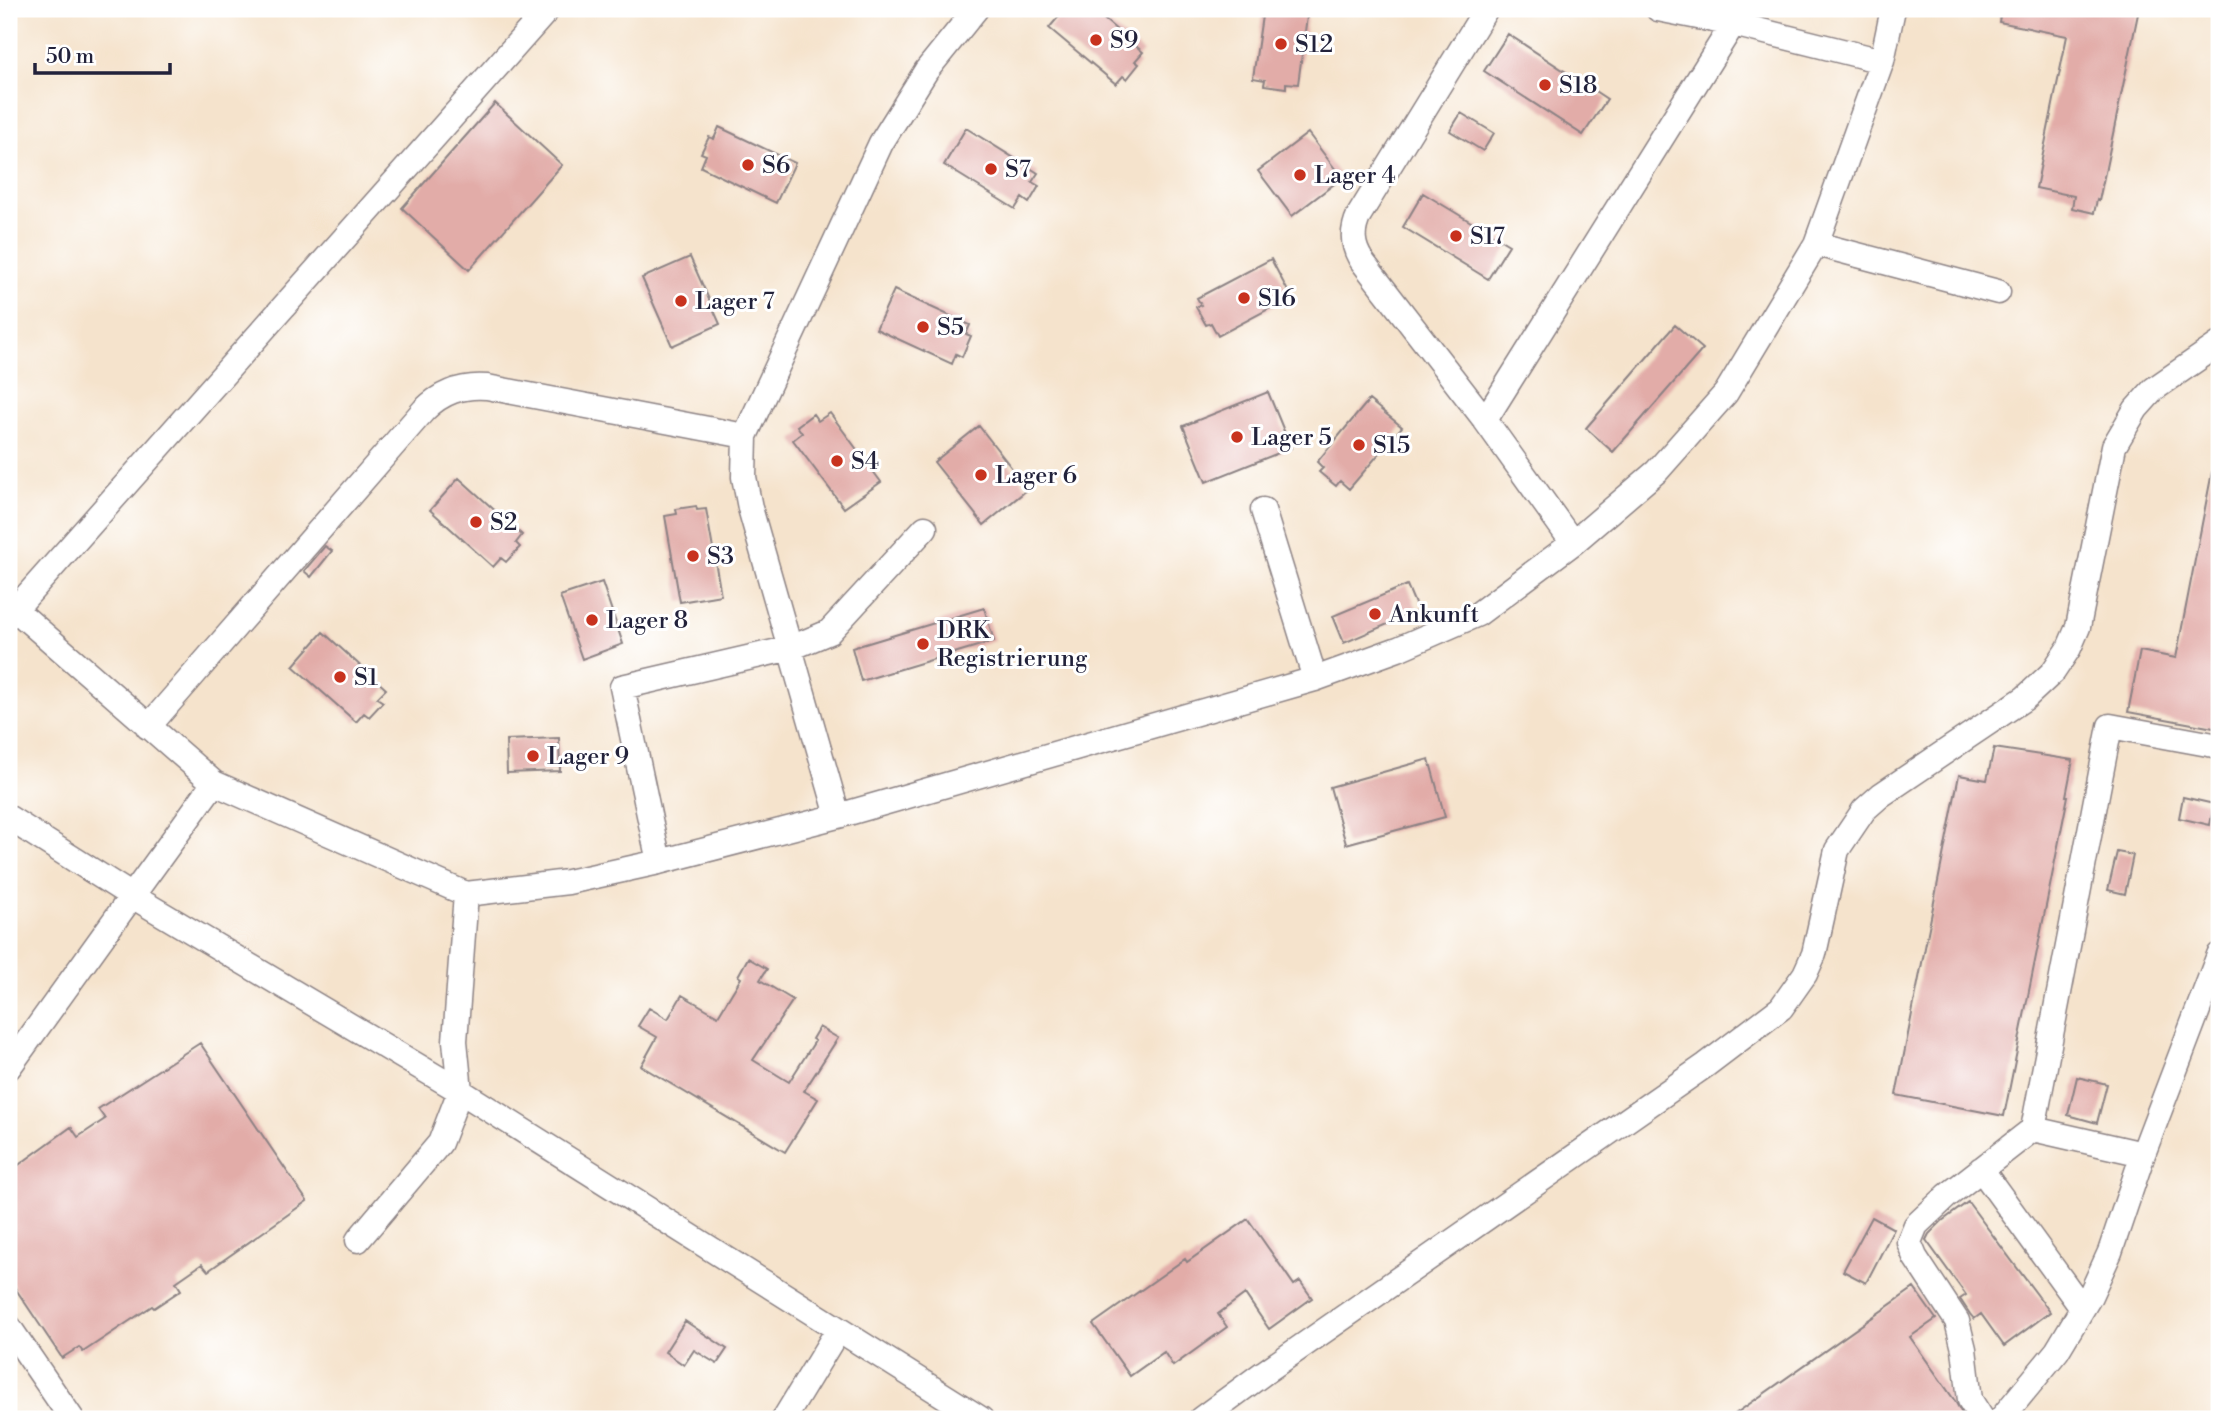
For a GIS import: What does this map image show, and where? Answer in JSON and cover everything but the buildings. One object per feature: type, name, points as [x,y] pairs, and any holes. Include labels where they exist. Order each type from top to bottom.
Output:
[{"type":"street","points":[[548,9],[11,609],[214,783],[466,894],[568,882],[659,862],[838,816],[1315,679],[1398,649],[1478,614],[1573,543],[1657,471],[1726,393],[1816,244],[1882,61],[1893,9]]},
{"type":"street","points":[[838,816],[750,508],[744,477],[745,436],[881,143],[926,71],[976,9]]},
{"type":"street","points":[[1486,9],[1359,215],[1353,239],[1362,261],[1485,420],[1573,543]]},
{"type":"street","points":[[1658,9],[1733,24],[1882,61]]},
{"type":"street","points":[[1485,420],[1733,24]]},
{"type":"street","points":[[1816,244],[1998,292]]},
{"type":"street","points":[[1201,1419],[1706,1065],[1782,1008],[1805,974],[1814,954],[1837,850],[1864,810],[1881,795],[2025,698],[2059,664],[2078,628],[2114,446],[2136,409],[2154,389],[2219,344]]},
{"type":"street","points":[[148,727],[424,410],[448,392],[467,386],[488,387],[745,436]]},
{"type":"street","points":[[1263,510],[1315,679]]},
{"type":"street","points":[[659,862],[622,687],[791,648],[829,632],[925,528]]},
{"type":"street","points":[[1982,1419],[1970,1400],[1964,1349],[1956,1321],[1915,1257],[1909,1242],[1916,1225],[2033,1129],[2110,726],[2219,746]]},
{"type":"street","points":[[9,1067],[214,783]]},
{"type":"street","points":[[9,818],[132,896],[460,1091],[981,1419]]},
{"type":"street","points":[[358,1240],[439,1143],[460,1091],[455,1041],[466,894]]},
{"type":"street","points":[[2001,1419],[2057,1352],[2110,1252],[2143,1154],[2219,955]]},
{"type":"street","points":[[2033,1129],[2143,1154]]},
{"type":"street","points":[[1981,1169],[2082,1308]]},
{"type":"street","points":[[9,1326],[72,1419]]},
{"type":"street","points":[[784,1419],[838,1330]]},
{"type":"place","name":"S9","points":[[1096,40]]},
{"type":"place","name":"S12","points":[[1281,44]]},
{"type":"place","name":"S18","points":[[1545,85]]},
{"type":"place","name":"S6","points":[[748,165]]},
{"type":"place","name":"S7","points":[[991,169]]},
{"type":"place","name":"Lager 4","points":[[1300,175]]},
{"type":"place","name":"S17","points":[[1456,236]]},
{"type":"place","name":"S16","points":[[1244,298]]},
{"type":"place","name":"Lager 7","points":[[681,301]]},
{"type":"place","name":"S5","points":[[923,327]]},
{"type":"place","name":"Lager 5","points":[[1237,437]]},
{"type":"place","name":"S15","points":[[1359,445]]},
{"type":"place","name":"S4","points":[[837,461]]},
{"type":"place","name":"Lager 6","points":[[981,475]]},
{"type":"place","name":"S2","points":[[476,522]]},
{"type":"place","name":"S3","points":[[693,556]]},
{"type":"place","name":"Ankunft","points":[[1375,614]]},
{"type":"place","name":"Lager 8","points":[[592,620]]},
{"type":"place","name":"DRK Registrierung","points":[[923,644]]},
{"type":"place","name":"S1","points":[[340,677]]},
{"type":"place","name":"Lager 9","points":[[533,756]]}]
